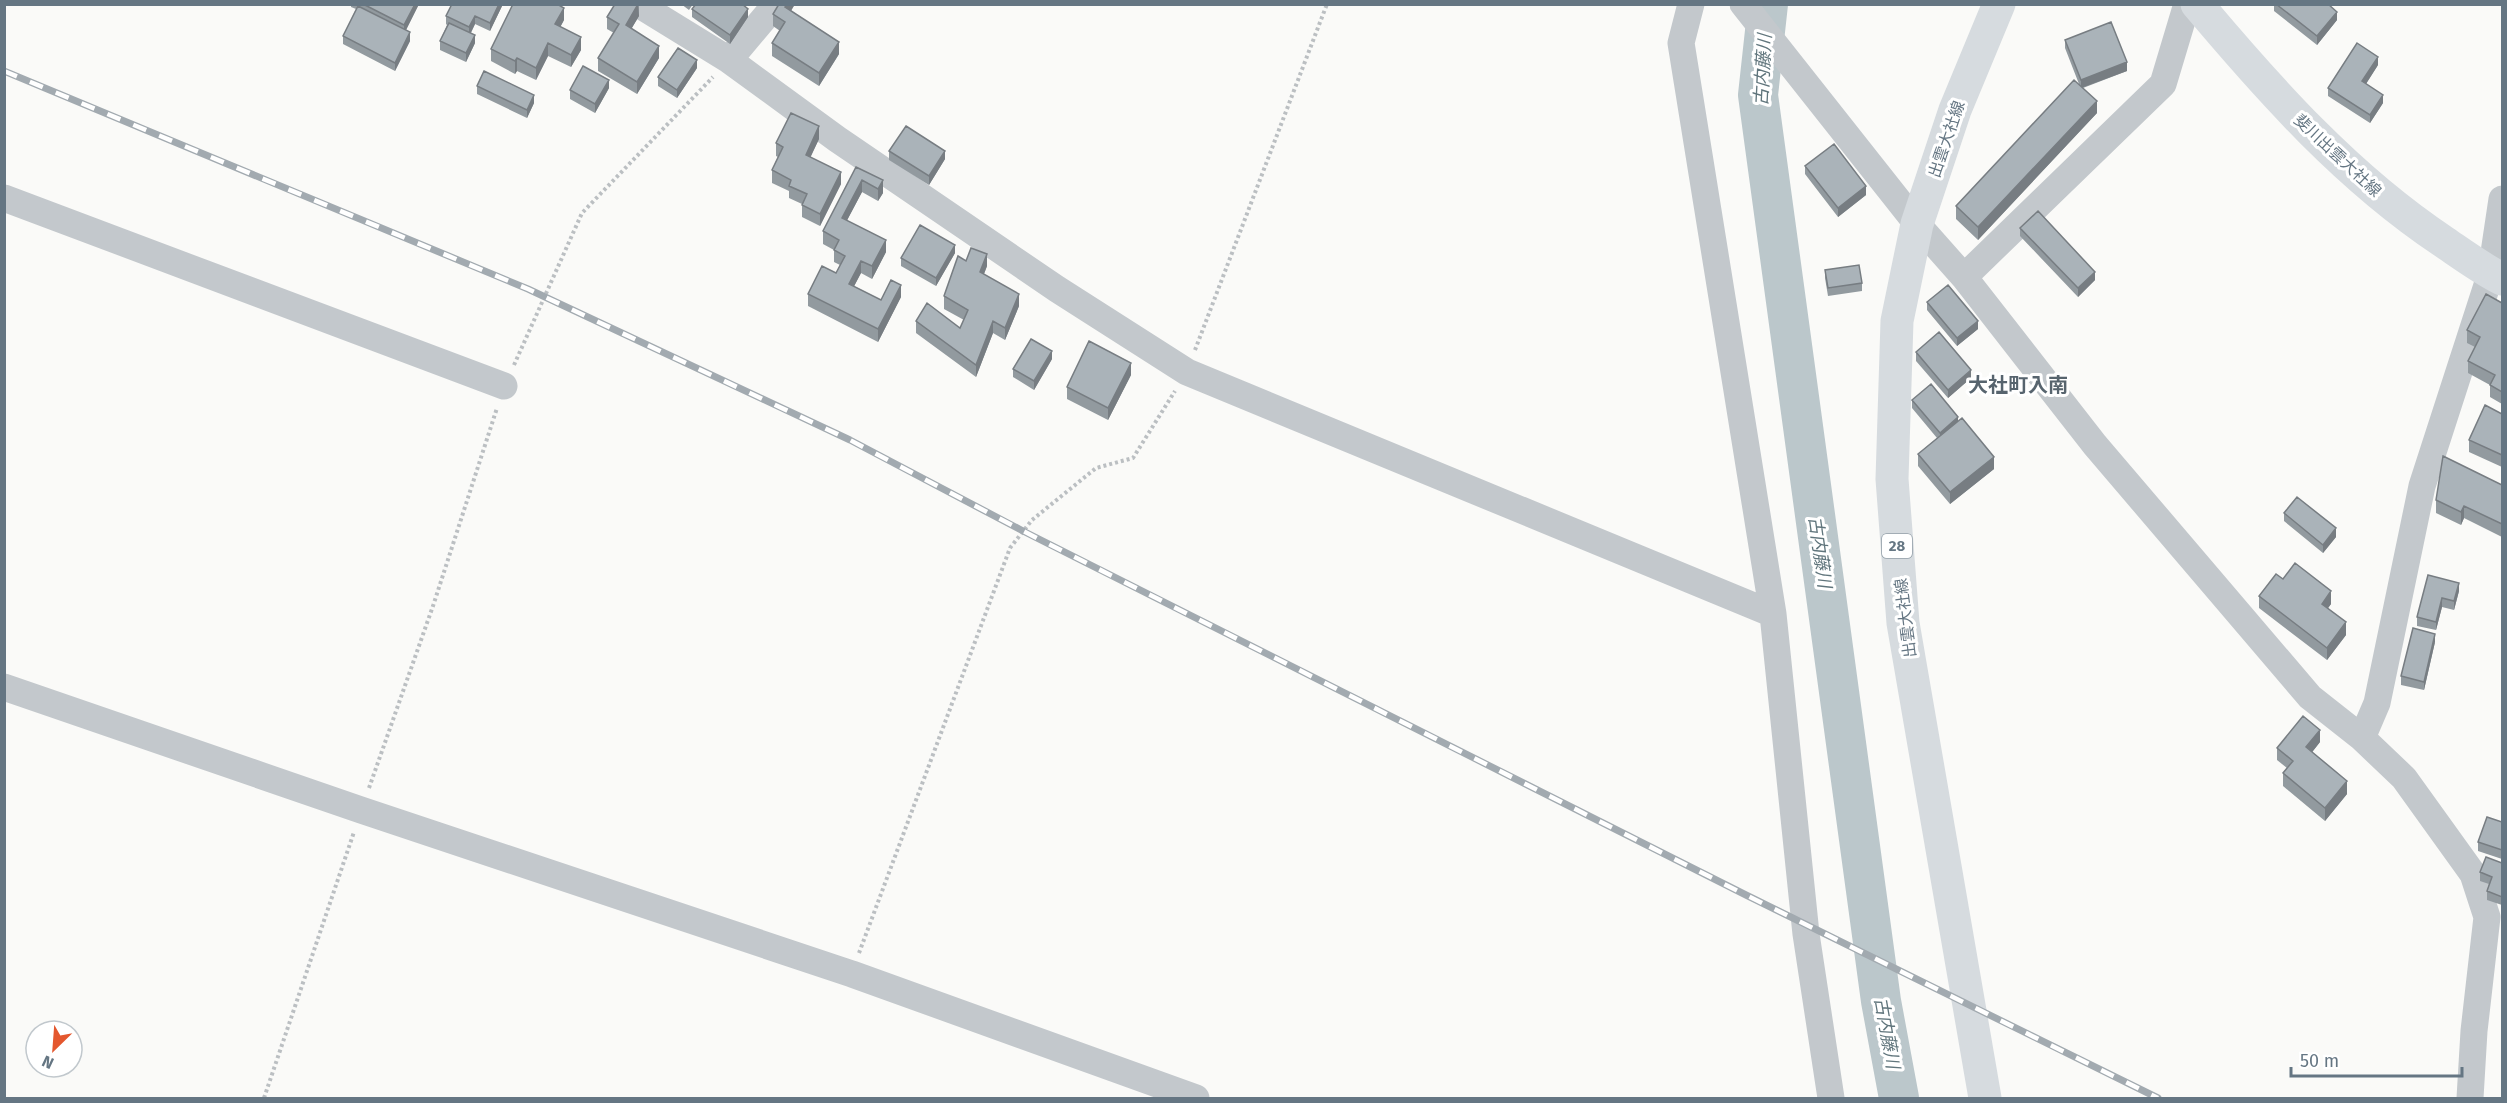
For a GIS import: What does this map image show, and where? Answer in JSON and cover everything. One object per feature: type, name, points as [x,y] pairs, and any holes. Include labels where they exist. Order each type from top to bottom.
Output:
[{"type":"main road","name":"出雲大社線","points":[[1985,1098],[1903,623],[1892,479],[1897,332],[1917,224],[1955,110],[1999,4]]},
{"type":"main road","name":"斐川出雲大社線","points":[[2197,4],[2260,79],[2320,142],[2410,219],[2497,276]]},
{"type":"street","points":[[639,4],[729,60],[846,146],[1057,289],[1186,372],[1773,614]]},
{"type":"street","points":[[729,60],[776,4]]},
{"type":"street","points":[[1691,4],[1681,44],[1773,614],[1806,934],[1831,1098]]},
{"type":"street","points":[[1743,4],[1917,224],[1964,277],[2095,445],[2310,697],[2362,738],[2404,778],[2474,874],[2487,917],[2474,1031],[2470,1098]]},
{"type":"street","points":[[1964,277],[2163,84],[2187,4]]},
{"type":"street","points":[[4,198],[504,386]]},
{"type":"street","points":[[2362,738],[2376,703],[2422,486],[2497,276],[2502,200]]},
{"type":"street","points":[[4,687],[361,810],[852,974],[1196,1098]]},
{"type":"path","points":[[852,974],[1010,548],[1032,520],[1096,468],[1134,458],[1186,372],[1327,4]]},
{"type":"path","points":[[264,1098],[361,810],[433,606],[504,386],[582,213],[729,60]]},
{"type":"building","points":[[363,4],[415,4],[404,25]]},
{"type":"building","points":[[452,4],[499,4],[490,23],[475,16],[469,27],[446,16]]},
{"type":"building","points":[[513,4],[557,4],[564,8],[555,24],[581,37],[571,55],[548,43],[536,68],[517,58],[515,61],[491,49]]},
{"type":"building","points":[[615,4],[638,4],[626,25],[659,46],[637,82],[598,58],[619,24],[607,17]]},
{"type":"building","points":[[696,4],[742,4],[748,9],[730,35],[692,9]]},
{"type":"building","points":[[779,4],[787,4],[785,7],[839,42],[819,73],[772,43],[785,22],[773,14]]},
{"type":"building","points":[[2276,4],[2328,4],[2337,12],[2317,36]]},
{"type":"building","points":[[358,6],[410,32],[395,63],[343,36]]},
{"type":"building","points":[[2111,22],[2127,62],[2081,80],[2065,40]]},
{"type":"building","points":[[449,23],[475,35],[466,53],[440,41]]},
{"type":"building","points":[[2357,43],[2378,57],[2362,81],[2383,95],[2370,115],[2328,88]]},
{"type":"building","points":[[678,48],[697,60],[677,90],[658,77]]},
{"type":"building","points":[[583,66],[609,80],[595,104],[570,90]]},
{"type":"building","points":[[484,71],[534,95],[527,110],[477,86]]},
{"type":"building","points":[[2074,80],[2097,101],[1978,227],[1956,206]]},
{"type":"building","points":[[791,113],[819,126],[806,155],[841,172],[820,214],[802,205],[807,194],[789,186],[791,180],[772,170],[783,147],[776,143]]},
{"type":"building","points":[[906,126],[945,151],[929,176],[889,151]]},
{"type":"building","points":[[1834,144],[1866,186],[1838,208],[1805,166]]},
{"type":"building","points":[[856,167],[883,180],[878,189],[862,180],[842,218],[886,240],[872,266],[861,261],[849,284],[881,300],[891,280],[901,285],[878,329],[808,294],[822,266],[836,273],[845,256],[834,250],[839,240],[823,231]]},
{"type":"building","points":[[2038,211],[2095,272],[2078,288],[2020,228]]},
{"type":"building","points":[[920,225],[955,245],[936,278],[901,258]]},
{"type":"building","points":[[971,248],[987,254],[980,272],[1019,294],[1005,328],[993,321],[976,365],[916,321],[927,303],[960,328],[968,310],[944,296],[958,256],[966,261]]},
{"type":"building","points":[[1859,265],[1862,283],[1828,288],[1825,270]]},
{"type":"building","points":[[1948,285],[1978,321],[1957,338],[1927,302]]},
{"type":"building","points":[[2486,294],[2502,303],[2502,392],[2490,385],[2495,375],[2468,361],[2480,337],[2467,330]]},
{"type":"building","points":[[1939,332],[1971,370],[1948,390],[1916,352]]},
{"type":"building","points":[[1031,339],[1052,351],[1034,381],[1013,369]]},
{"type":"building","points":[[1089,341],[1131,363],[1108,408],[1067,387]]},
{"type":"building","points":[[1931,384],[1958,417],[1940,433],[1912,400]]},
{"type":"building","points":[[2485,405],[2502,414],[2502,455],[2469,440]]},
{"type":"building","points":[[1962,418],[1994,457],[1950,492],[1918,454]]},
{"type":"building","points":[[2443,456],[2502,485],[2502,524],[2464,506],[2461,512],[2436,500]]},
{"type":"building","points":[[2297,497],[2336,528],[2323,545],[2284,513]]},
{"type":"building","points":[[2295,563],[2331,591],[2322,604],[2346,622],[2327,648],[2259,596],[2276,574],[2283,579]]},
{"type":"building","points":[[2428,575],[2459,583],[2454,601],[2442,598],[2436,622],[2417,617]]},
{"type":"building","points":[[2413,628],[2435,634],[2424,682],[2401,676]]},
{"type":"building","points":[[2303,716],[2320,730],[2306,747],[2347,781],[2325,808],[2283,773],[2293,761],[2277,748]]},
{"type":"building","points":[[2487,817],[2502,822],[2502,850],[2478,842]]},
{"type":"building","points":[[2486,857],[2502,863],[2502,897],[2487,891],[2492,877],[2480,872]]},
{"type":"waterway","name":"古内藤川","points":[[1768,4],[1758,95],[1881,1001],[1899,1098]]},
{"type":"railway","points":[[4,71],[528,289],[850,440],[1023,531],[1746,895],[2158,1098]]},
{"type":"district","name":"大社町入南","points":[[2018,385]]}]
